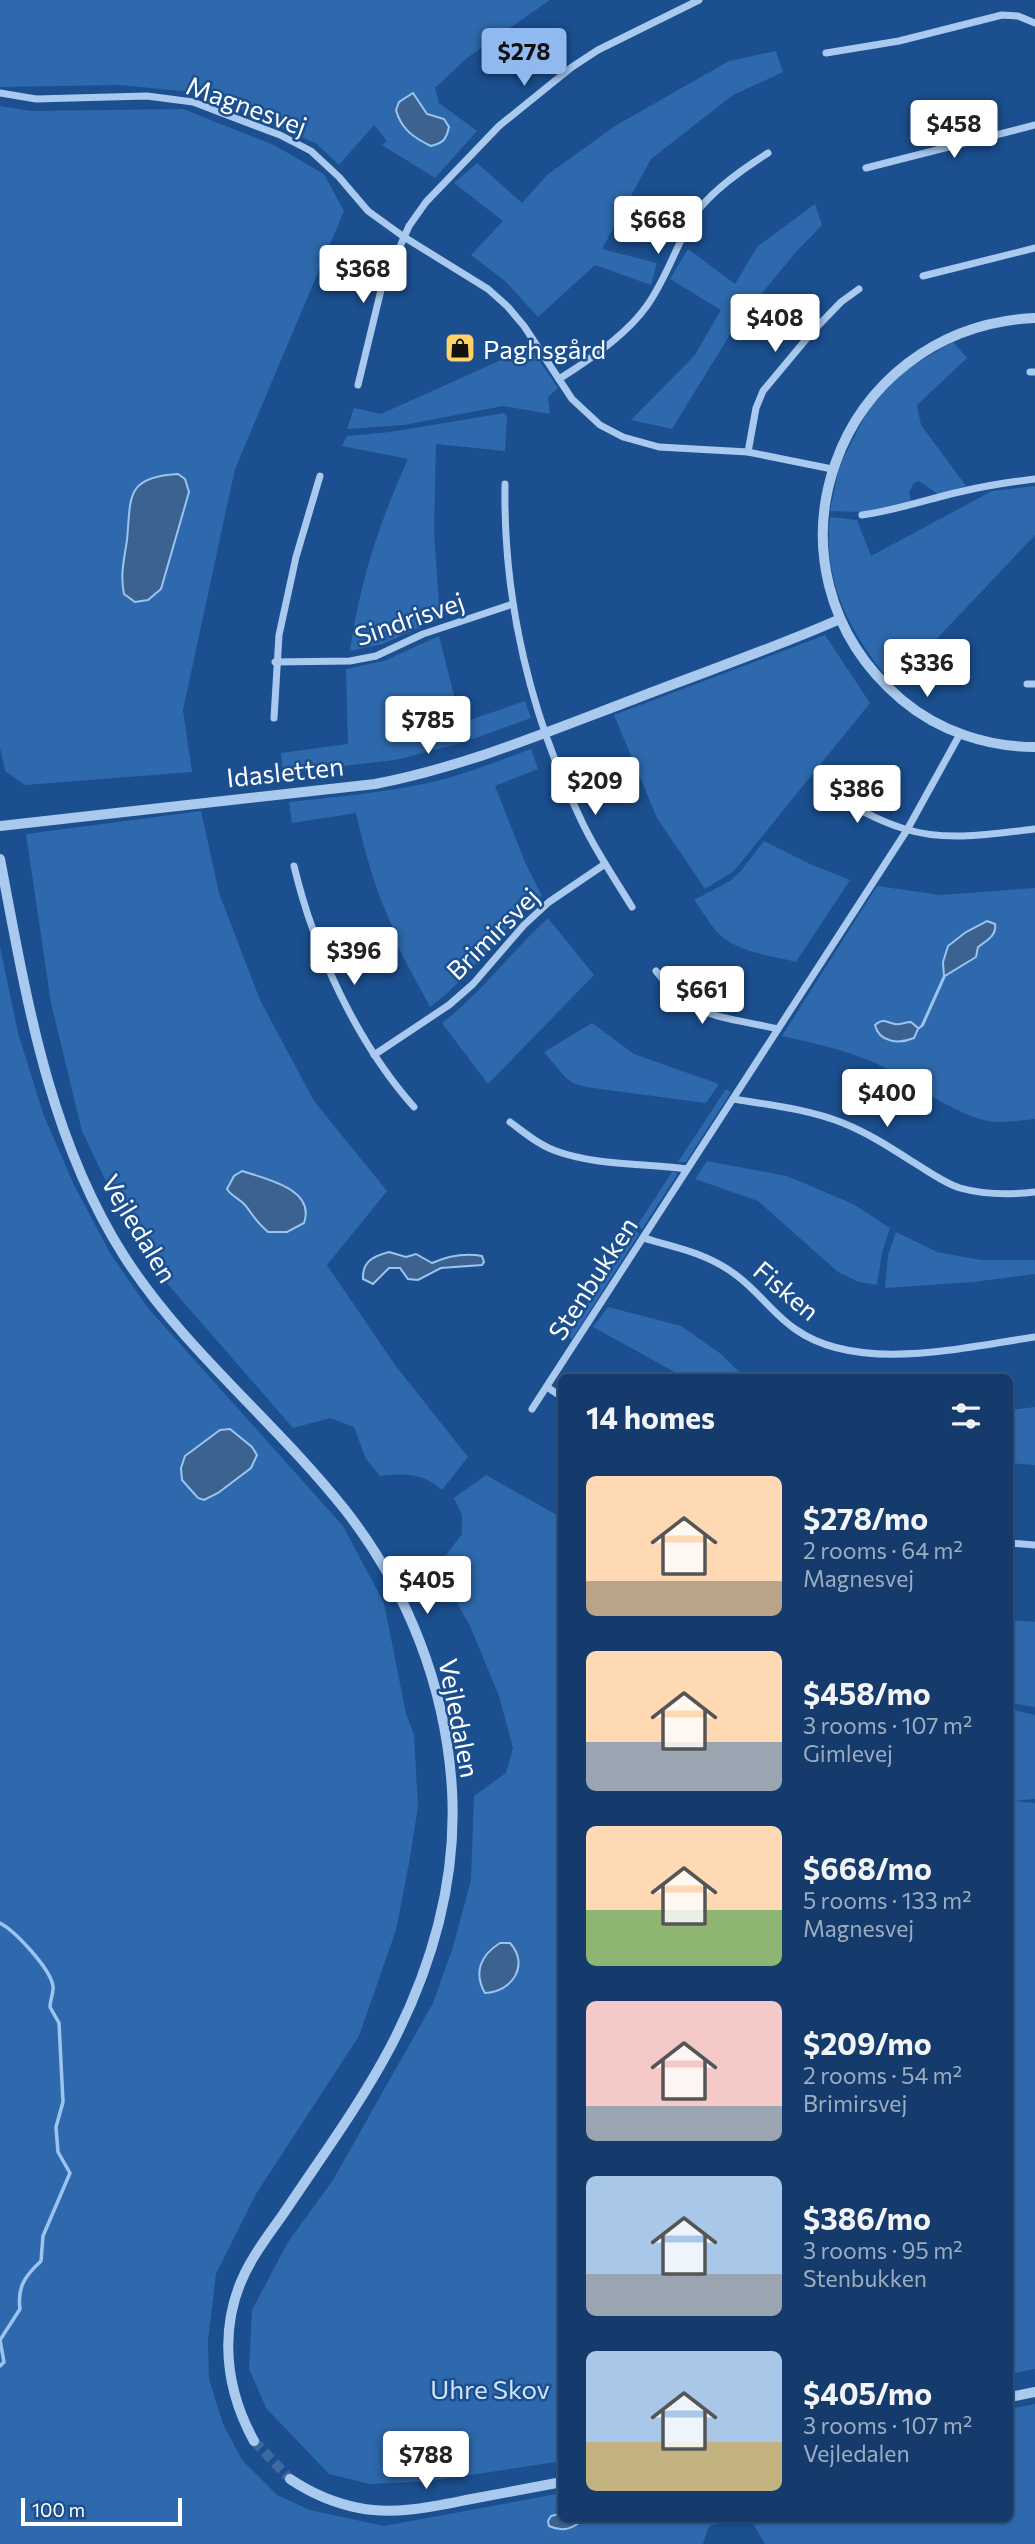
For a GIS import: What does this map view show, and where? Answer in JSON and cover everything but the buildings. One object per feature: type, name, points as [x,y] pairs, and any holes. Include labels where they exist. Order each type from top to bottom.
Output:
[{"type":"street","points":[[358,385],[381,290],[409,226],[426,202],[499,126],[561,75],[598,50],[699,0]]},
{"type":"street","points":[[826,53],[899,41],[1002,15],[1018,16],[1035,23]]},
{"type":"street","name":"Magnesvej","points":[[0,93],[36,99],[147,96],[193,103],[280,135],[311,151],[339,177],[368,211],[404,237],[488,289],[508,307],[524,326],[572,399],[600,425],[623,437],[659,447],[748,452],[832,469]]},
{"type":"street","points":[[866,168],[1035,125]]},
{"type":"street","points":[[559,379],[581,365],[635,321],[648,305],[695,214],[750,165],[768,153]]},
{"type":"street","points":[[923,276],[1035,248]]},
{"type":"street","points":[[748,452],[756,408],[763,391],[813,331],[841,302],[859,289]]},
{"type":"street","points":[[1035,318],[978,327],[930,349],[903,366],[880,387],[860,411],[844,438],[832,469],[823,514],[823,550],[829,585],[840,620],[858,651],[893,692],[922,715],[960,734],[991,743],[1035,747]]},
{"type":"street","points":[[274,718],[275,662],[296,557],[320,476]]},
{"type":"street","points":[[862,515],[895,510],[1007,482],[1035,480]]},
{"type":"street","points":[[505,484],[506,547],[523,662],[545,733],[583,824],[604,864],[632,906]]},
{"type":"street","name":"Sindrisvej","points":[[275,662],[350,661],[376,656],[423,634],[513,604]]},
{"type":"street","name":"Idasletten","points":[[0,826],[375,784],[420,776],[545,733],[840,620]]},
{"type":"street","name":"Stenbukken","points":[[532,1409],[907,830],[960,734]]},
{"type":"street","points":[[822,788],[864,813],[907,830],[941,835],[981,835],[1035,829]]},
{"type":"street","name":"Vejledalen","points":[[0,859],[39,1049],[55,1105],[96,1208],[125,1257],[162,1308],[315,1475],[371,1547],[415,1628],[430,1669],[446,1741],[452,1790],[451,1845],[445,1894],[435,1939],[411,2005],[389,2050],[354,2108],[255,2255],[234,2301],[229,2324],[229,2371],[244,2424],[254,2441]]},
{"type":"street","name":"Brimirsvej","points":[[374,1055],[449,1005],[473,984],[523,925],[549,902],[604,864]]},
{"type":"street","points":[[294,866],[306,909],[352,1015],[374,1055],[415,1107]]},
{"type":"street","points":[[656,971],[676,993],[695,1007],[719,1018],[778,1030]]},
{"type":"street","points":[[733,1099],[804,1111],[842,1122],[875,1138],[959,1188],[1013,1195],[1035,1192]]},
{"type":"street","points":[[510,1122],[536,1142],[557,1152],[587,1159],[687,1169]]},
{"type":"street","name":"Fisken","points":[[643,1238],[715,1261],[738,1276],[796,1330],[820,1342],[848,1350],[915,1353],[1035,1337]]},
{"type":"street","points":[[547,1387],[558,1394]]},
{"type":"street","points":[[1013,1543],[1035,1545]]},
{"type":"street","points":[[1013,2396],[1035,2392]]},
{"type":"street","points":[[290,2479],[311,2493],[335,2502],[361,2509],[393,2510],[424,2508],[558,2483]]},
{"type":"green space","points":[[0,0],[550,0],[467,58],[435,88],[439,103],[477,131],[435,178],[382,145],[387,141],[374,125],[339,165],[317,144],[235,107],[183,91],[119,85],[0,87]]},
{"type":"green space","points":[[776,51],[783,72],[733,95],[651,159],[602,249],[657,263],[651,285],[595,265],[538,317],[505,281],[471,255],[503,221],[454,183],[477,163],[522,203],[547,175],[615,126],[729,61]]},
{"type":"green space","points":[[0,106],[31,111],[183,109],[274,145],[324,174],[344,211],[235,469],[183,710],[192,772],[25,785],[5,771],[0,748]]},
{"type":"green space","points":[[815,204],[822,225],[795,253],[734,328],[672,429],[631,420],[695,355],[721,310],[670,279],[688,249],[735,284],[757,247]]},
{"type":"green space","points":[[953,342],[967,358],[917,405],[921,425],[966,486],[938,494],[919,481],[914,483],[909,492],[911,501],[861,512],[830,511],[839,467],[869,408],[906,369]]},
{"type":"green space","points":[[530,347],[558,388],[548,397],[550,414],[503,406],[404,425],[347,429],[354,408],[381,414]]},
{"type":"green space","points":[[504,413],[507,416],[505,451],[436,444],[434,532],[440,618],[383,644],[350,651],[359,600],[372,553],[408,459],[342,446],[347,436],[390,432]]},
{"type":"green space","points":[[1035,486],[1035,535],[893,685],[865,647],[843,607],[831,564],[830,517],[857,520],[871,556],[992,491]]},
{"type":"green space","points":[[825,635],[870,703],[734,871],[705,889],[657,818],[614,715]]},
{"type":"green space","points":[[439,636],[461,723],[525,701],[531,718],[462,743],[395,760],[283,773],[281,753],[348,744],[346,669],[384,661]]},
{"type":"green space","points":[[531,749],[538,769],[495,786],[525,862],[542,896],[512,922],[460,981],[430,1007],[392,936],[396,934],[372,875],[356,813],[292,823],[289,802],[428,783]]},
{"type":"green space","points":[[201,811],[219,893],[260,1000],[314,1101],[387,1191],[327,1265],[395,1365],[468,1457],[442,1490],[421,1477],[380,1476],[366,1459],[354,1427],[330,1418],[293,1428],[159,1274],[121,1213],[82,1131],[51,1003],[26,834]]},
{"type":"green space","points":[[764,841],[850,880],[796,962],[754,952],[725,939],[694,900],[730,881]]},
{"type":"green space","points":[[877,886],[941,895],[1035,888],[1035,1119],[997,1122],[967,1115],[864,1058],[782,1036]]},
{"type":"green space","points":[[548,918],[594,975],[488,1084],[442,1023]]},
{"type":"green space","points":[[0,947],[18,1033],[44,1116],[74,1185],[110,1253],[148,1308],[343,1526],[384,1603],[406,1714],[414,1735],[418,1807],[409,1863],[396,1930],[359,2036],[256,2194],[216,2274],[208,2341],[209,2379],[223,2424],[242,2460],[277,2495],[310,2510],[384,2526],[558,2494],[558,2522],[728,2522],[709,2526],[703,2544],[0,2544]]},
{"type":"green space","points":[[592,1023],[634,1054],[719,1084],[706,1103],[573,1083],[544,1052]]},
{"type":"green space","points":[[726,1089],[731,1092],[686,1162],[678,1162]]},
{"type":"green space","points":[[707,1161],[787,1176],[853,1204],[890,1228],[882,1253],[877,1285],[859,1282],[838,1272],[758,1201],[695,1179]]},
{"type":"green space","points":[[672,1172],[677,1175],[642,1229],[637,1226]]},
{"type":"green space","points":[[635,1230],[639,1234],[572,1339],[567,1336]]},
{"type":"green space","points":[[896,1232],[937,1252],[981,1260],[1035,1260],[1035,1274],[973,1282],[885,1288],[888,1255]]},
{"type":"green space","points":[[608,1307],[681,1326],[721,1354],[741,1374],[679,1374],[593,1327]]},
{"type":"green space","points":[[1035,1407],[1035,1465],[1013,1463],[1013,1410]]},
{"type":"green space","name":"Uhre Skov","points":[[486,1475],[558,1516],[558,2462],[431,2481],[370,2484],[329,2474],[266,2408],[249,2369],[252,2310],[288,2242],[333,2180],[433,2003],[453,1947],[471,1880],[474,1796],[506,1773],[513,1748],[499,1696],[470,1626],[442,1576],[444,1558],[462,1534],[462,1515],[454,1498]]},
{"type":"green space","points":[[1013,1620],[1035,1622],[1035,1707],[1013,1703]]},
{"type":"green space","points":[[1013,1710],[1035,1715],[1035,1799],[1014,1801],[1035,1803],[1035,2369],[1013,2373]]},
{"type":"green space","points":[[1035,2404],[1035,2544],[765,2544],[752,2522],[1013,2522],[1013,2408]]},
{"type":"shaded area","points":[[413,93],[427,114],[444,119],[449,127],[445,138],[438,144],[431,146],[419,140],[405,128],[398,117],[396,110],[399,102]]},
{"type":"shaded area","points":[[178,474],[185,479],[189,492],[161,589],[148,600],[135,602],[124,594],[122,580],[129,512],[134,492],[148,480]]},
{"type":"shaded area","points":[[987,921],[995,924],[993,935],[978,947],[976,957],[945,976],[921,1026],[944,976],[943,962],[948,946]]},
{"type":"shaded area","points":[[883,1021],[897,1024],[911,1022],[920,1027],[914,1038],[897,1041],[885,1039],[875,1025]]},
{"type":"shaded area","points":[[242,1171],[275,1182],[296,1194],[306,1211],[304,1223],[287,1232],[268,1232],[227,1189],[234,1176]]},
{"type":"shaded area","points":[[389,1252],[406,1257],[416,1254],[432,1263],[469,1255],[482,1256],[484,1262],[482,1265],[441,1268],[418,1280],[408,1279],[400,1268],[389,1268],[373,1284],[363,1279],[370,1260]]},
{"type":"shaded area","points":[[230,1429],[252,1447],[257,1455],[251,1468],[218,1493],[204,1500],[198,1498],[182,1480],[181,1468],[185,1456],[220,1430]]},
{"type":"shaded area","points":[[500,1943],[510,1943],[516,1951],[518,1968],[510,1983],[485,1993],[479,1971],[488,1953]]},
{"type":"shaded area","points":[[558,2514],[558,2522],[580,2522],[559,2529],[549,2526],[551,2516]]},
{"type":"waterway","points":[[0,1923],[31,1951],[46,1970],[53,1986],[50,2007],[59,2023],[63,2102],[56,2127],[58,2152],[70,2173],[43,2236],[41,2261],[23,2282],[20,2309],[0,2340],[4,2362],[0,2366]]},
{"type":"tunnel","points":[[254,2441],[290,2479]]},
{"type":"place","name":"Paghsgård","points":[[460,348]]}]
